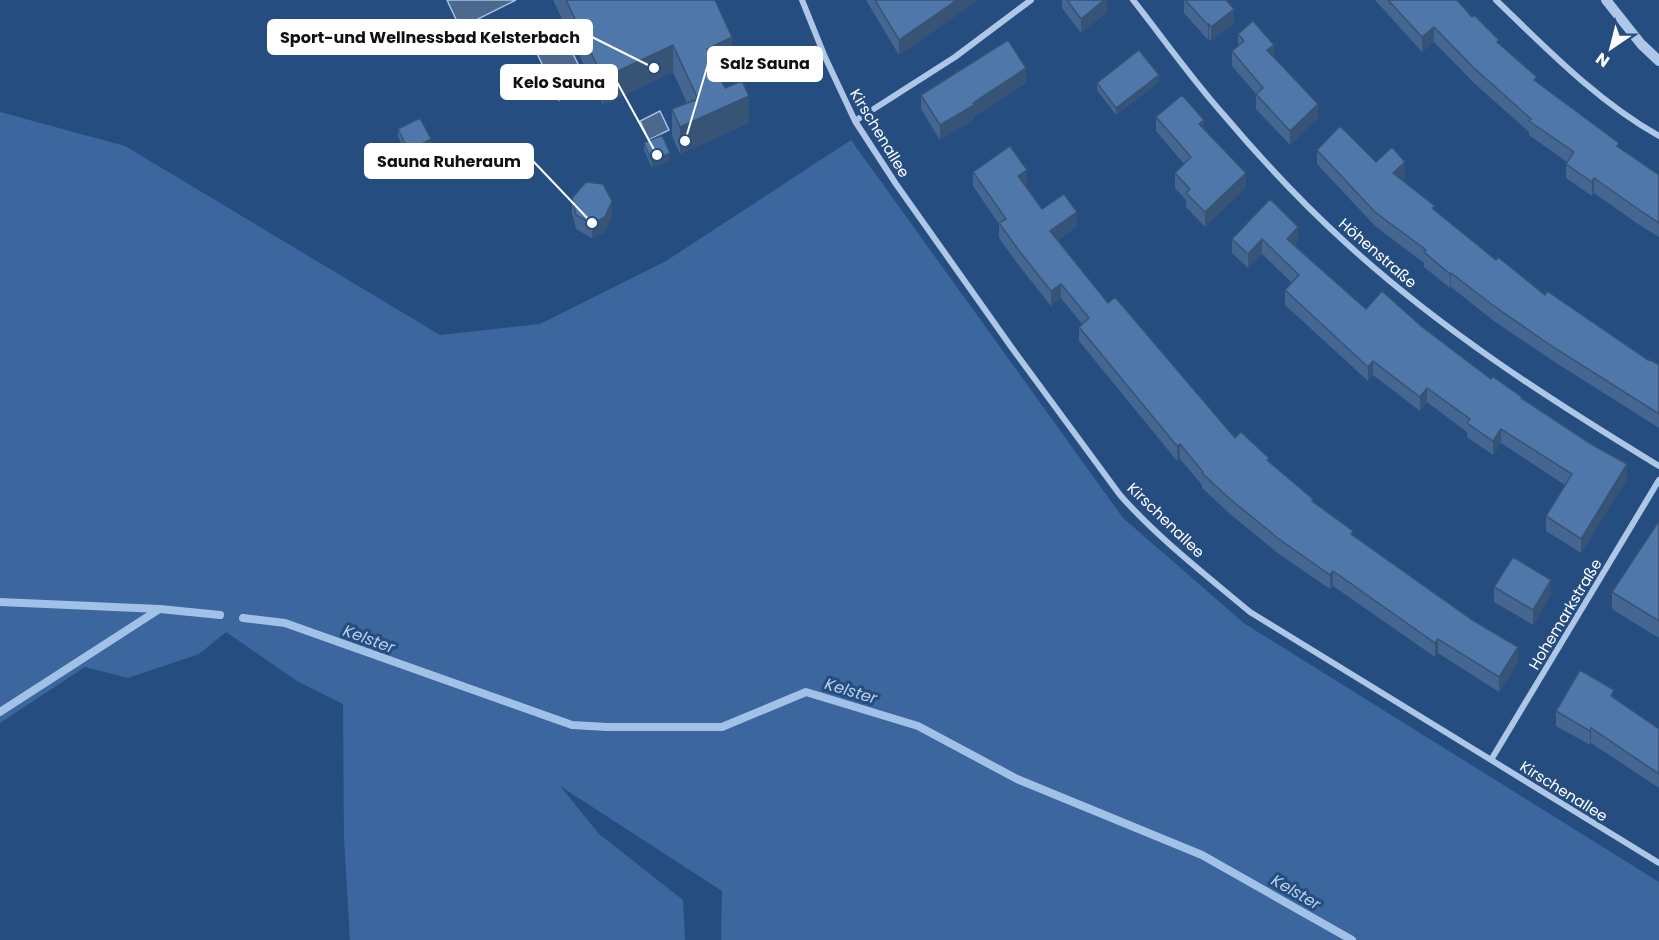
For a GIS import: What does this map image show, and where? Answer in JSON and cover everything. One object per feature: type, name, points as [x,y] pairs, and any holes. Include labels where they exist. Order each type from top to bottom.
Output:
[{"type":"street","name":"Kirschenallee","points":[[802,0],[825,57],[855,121],[896,184],[1012,348],[1120,495],[1138,515],[1251,612],[1659,863]]},
{"type":"street","points":[[855,121],[955,57],[1031,0]]},
{"type":"street","name":"Höhenstraße","points":[[1133,0],[1222,114],[1278,177],[1345,242],[1431,315],[1493,361],[1552,401],[1659,466]]},
{"type":"street","points":[[1496,0],[1593,92],[1640,126],[1659,136]]},
{"type":"street","points":[[1606,0],[1641,44],[1659,61]]},
{"type":"street","name":"Hohemarkstraße","points":[[1491,760],[1659,480]]},
{"type":"shaded area","points":[[447,0],[516,0],[460,28]]},
{"type":"shaded area","points":[[564,36],[589,86],[559,100],[535,49]]},
{"type":"shaded area","points":[[660,111],[669,130],[649,140],[640,121]]},
{"type":"shaded area","points":[[0,112],[125,146],[440,335],[540,324],[666,261],[851,140],[1123,518],[1245,624],[1659,882],[1659,940],[721,940],[722,891],[560,786],[599,834],[683,900],[685,940],[350,940],[344,839],[343,704],[297,681],[226,632],[199,654],[128,678],[85,667],[0,723]]},
{"type":"building","points":[[566,0],[715,0],[732,37],[707,49],[725,88],[742,81],[749,96],[680,127],[672,109],[698,99],[673,45],[603,78]]},
{"type":"building","points":[[875,0],[957,0],[899,40]]},
{"type":"building","points":[[1067,0],[1104,0],[1081,19]]},
{"type":"building","points":[[1185,0],[1226,0],[1234,9],[1211,27]]},
{"type":"building","points":[[1388,0],[1457,0],[1472,17],[1474,15],[1499,40],[1497,42],[1537,77],[1534,80],[1619,143],[1617,146],[1659,175],[1659,223],[1594,178],[1592,182],[1566,164],[1574,152],[1529,121],[1531,119],[1474,68],[1434,27],[1422,37]]},
{"type":"building","points":[[1253,21],[1274,45],[1267,50],[1318,104],[1290,131],[1256,94],[1263,88],[1232,51],[1244,41],[1238,34]]},
{"type":"building","points":[[1008,40],[1026,68],[973,103],[974,105],[940,125],[921,95]]},
{"type":"building","points":[[1139,50],[1159,75],[1116,108],[1097,83]]},
{"type":"building","points":[[1182,95],[1204,120],[1199,124],[1246,173],[1205,212],[1186,193],[1190,189],[1175,173],[1191,157],[1156,117]]},
{"type":"building","points":[[420,118],[431,139],[409,151],[398,129]]},
{"type":"building","points":[[1340,126],[1376,162],[1392,147],[1405,162],[1393,173],[1435,206],[1432,208],[1496,260],[1498,257],[1545,295],[1547,291],[1648,360],[1659,365],[1659,414],[1550,345],[1494,306],[1450,274],[1424,252],[1426,250],[1375,212],[1317,150]]},
{"type":"building","points":[[662,135],[670,153],[652,161],[644,143]]},
{"type":"building","points":[[1010,146],[1027,170],[1018,176],[1042,209],[1064,194],[1077,212],[1050,231],[1108,303],[1115,297],[1235,438],[1241,432],[1269,458],[1267,460],[1313,499],[1312,501],[1353,531],[1351,534],[1474,621],[1518,647],[1499,677],[1438,639],[1435,643],[1333,571],[1330,575],[1279,539],[1202,473],[1180,444],[1177,446],[1079,327],[1089,318],[1061,284],[1051,291],[999,223],[1006,219],[973,172]]},
{"type":"building","points":[[586,182],[603,184],[612,201],[605,217],[592,224],[576,215],[572,198]]},
{"type":"building","points":[[1270,199],[1298,227],[1287,239],[1366,309],[1382,291],[1421,326],[1491,379],[1492,376],[1591,444],[1627,464],[1581,539],[1546,516],[1572,474],[1501,429],[1493,441],[1467,423],[1470,419],[1427,388],[1420,397],[1373,361],[1368,367],[1285,290],[1299,275],[1262,239],[1248,254],[1232,239]]},
{"type":"building","points":[[1659,521],[1659,621],[1612,592]]},
{"type":"building","points":[[1513,557],[1551,580],[1533,610],[1494,587]]},
{"type":"building","points":[[1580,670],[1614,690],[1611,696],[1659,729],[1659,774],[1591,728],[1590,731],[1556,711]]},
{"type":"waterway","points":[[0,602],[160,609],[220,615]]},
{"type":"waterway","name":"Kelster","points":[[0,712],[158,610]]},
{"type":"waterway","name":"Kelster","points":[[243,618],[285,623],[572,725],[722,727],[806,692],[918,726],[1017,779],[1202,855],[1352,940]]},
{"type":"place","name":"Sport-und Wellnessbad Kelsterbach","points":[[654,68]]},
{"type":"place","name":"Salz Sauna","points":[[685,141]]},
{"type":"place","name":"Kelo Sauna","points":[[657,155]]},
{"type":"place","name":"Sauna Ruheraum","points":[[592,223]]}]
